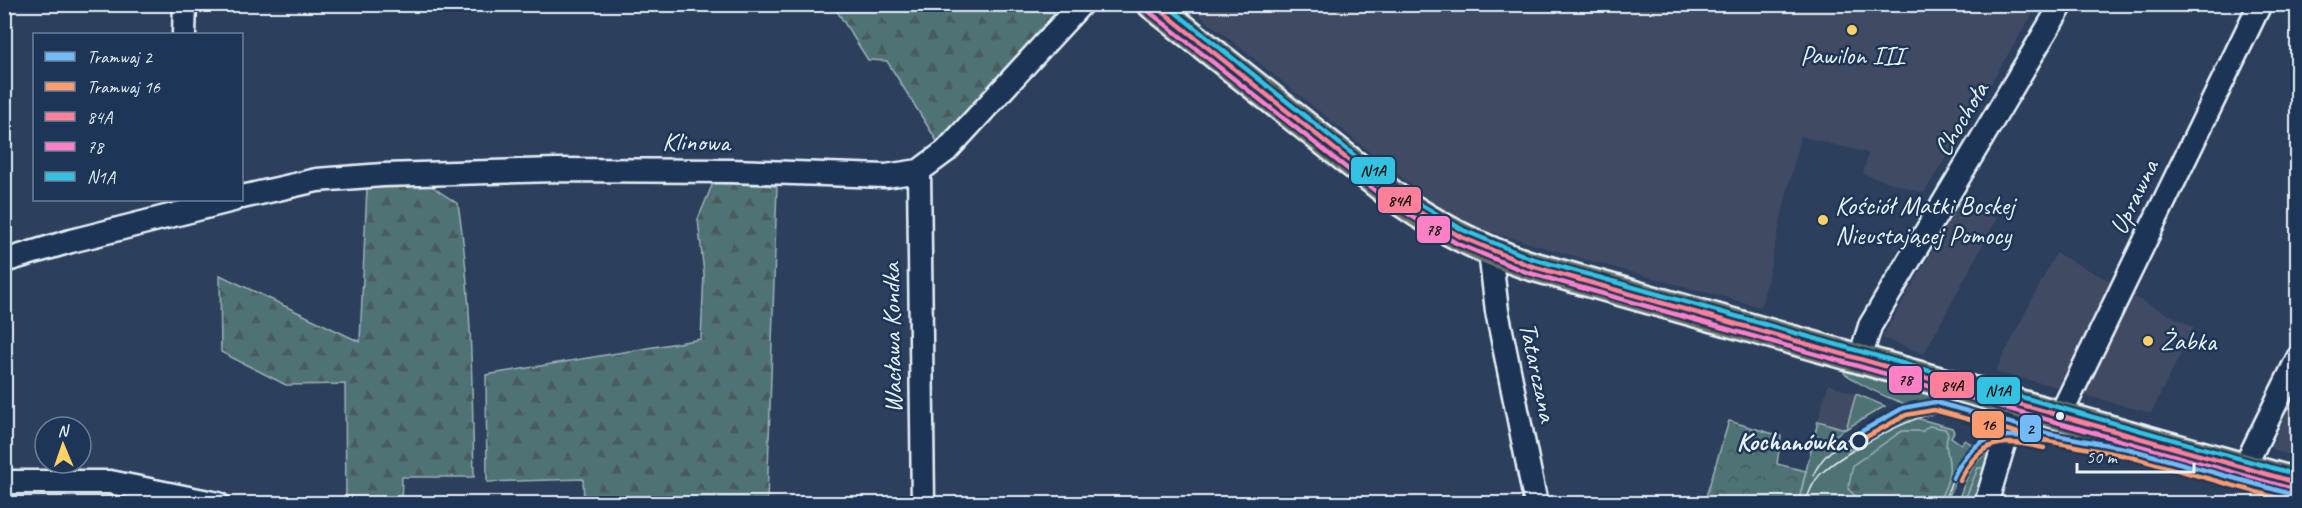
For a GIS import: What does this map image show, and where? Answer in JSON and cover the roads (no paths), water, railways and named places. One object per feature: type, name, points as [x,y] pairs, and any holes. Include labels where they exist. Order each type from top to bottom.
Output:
[{"type":"main road","points":[[1152,4],[1395,198],[1439,226],[1490,251],[1539,268],[2298,483]]},
{"type":"street","points":[[184,33],[185,4]]},
{"type":"street","points":[[919,171],[960,138],[1081,4]]},
{"type":"street","name":"Chochoła","points":[[1860,359],[1870,326],[2062,4]]},
{"type":"street","name":"Uprawna","points":[[2060,416],[2260,4]]},
{"type":"street","name":"Klinowa","points":[[243,197],[317,180],[383,175],[557,170],[731,171],[886,176],[919,171]]},
{"type":"street","name":"Wacława Kondka","points":[[919,171],[923,504]]},
{"type":"street","points":[[4,261],[179,207],[225,201]]},
{"type":"street","name":"Tatarczana","points":[[1490,251],[1499,322],[1536,504]]},
{"type":"street","points":[[2244,468],[2298,358]]},
{"type":"street","points":[[1986,504],[2016,403]]},
{"type":"street","points":[[4,482],[110,482],[218,504]]},
{"type":"tram line","name":"2","points":[[1855,435],[1903,408],[1935,402],[2050,434],[2129,449],[2298,496]]},
{"type":"tram line","name":"16","points":[[1859,441],[1906,415],[1934,410],[2048,441],[2127,456],[2296,503]]},
{"type":"tram line","points":[[1807,498],[1818,477],[1833,464],[1890,430],[1918,418],[1935,414],[1954,412],[1980,414]]},
{"type":"tram line","points":[[1813,476],[1820,463],[1830,452],[1855,435]]},
{"type":"tram line","name":"2","points":[[1953,478],[1970,451],[1990,439],[2015,436],[2046,441]]},
{"type":"tram line","name":"16","points":[[1960,481],[1976,456],[1984,449],[1994,445],[2016,443],[2044,448]]},
{"type":"tram line","points":[[1943,504],[1953,478]]},
{"type":"place","name":"Pawilon III","points":[[1852,30]]},
{"type":"place","name":"Kościół Matki Boskej Nieustającej Pomocy","points":[[1823,220]]},
{"type":"place","name":"Żabka","points":[[2148,341]]},
{"type":"place","name":"Kochanówka","points":[[1859,441]]}]
